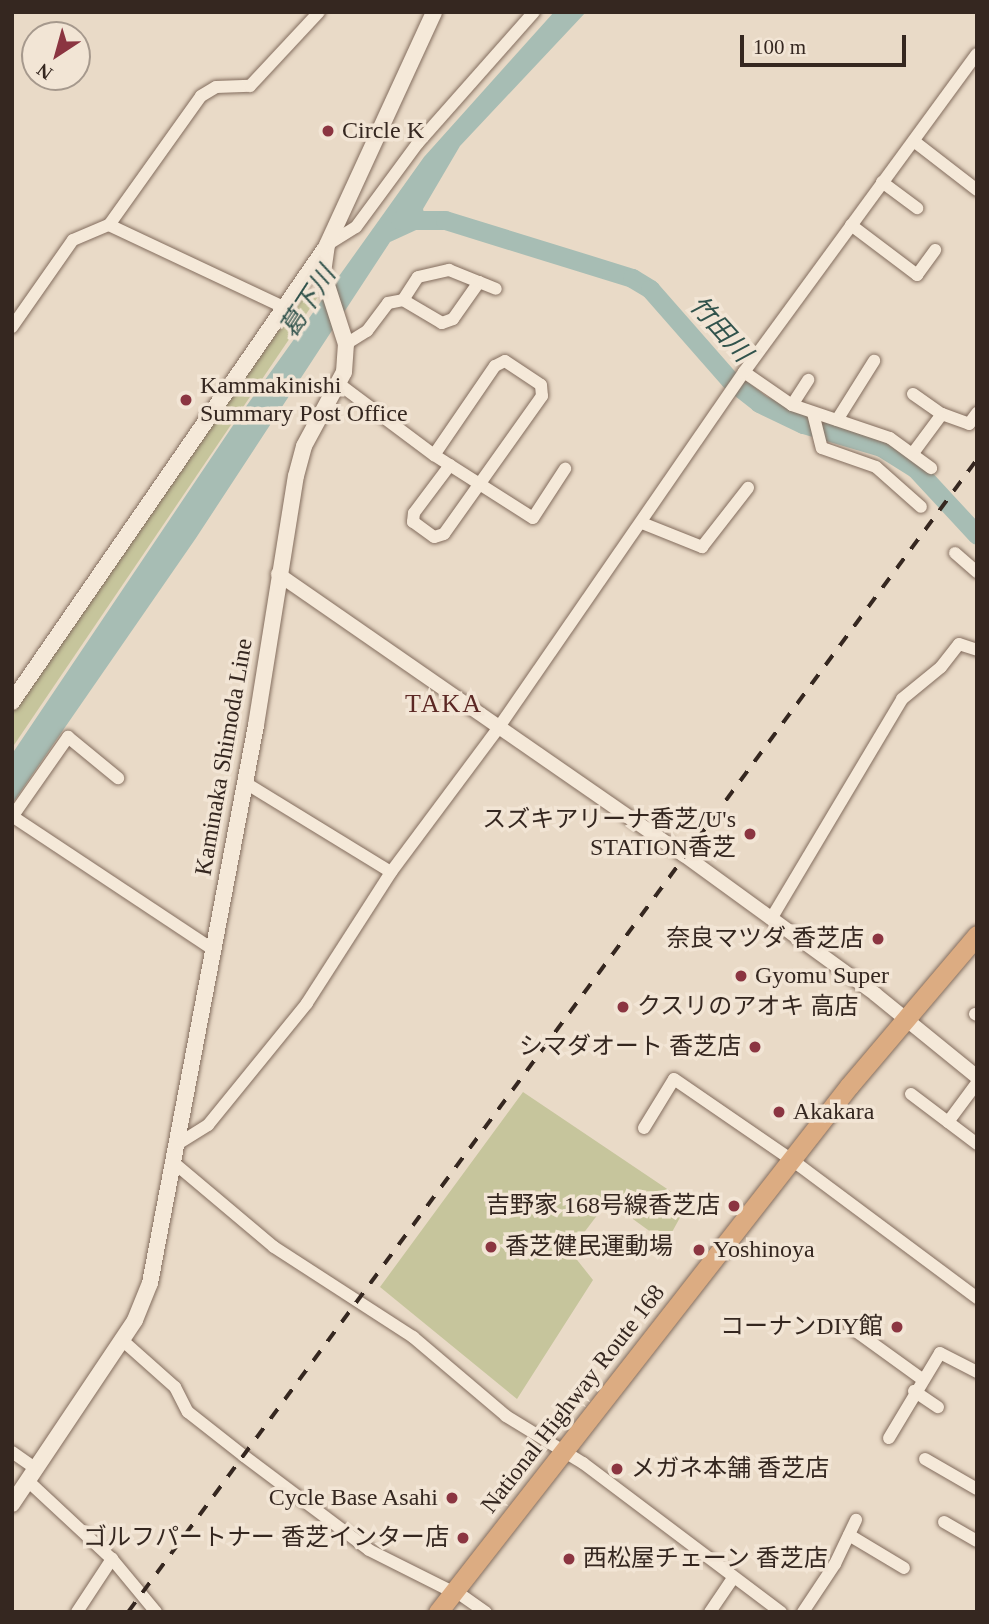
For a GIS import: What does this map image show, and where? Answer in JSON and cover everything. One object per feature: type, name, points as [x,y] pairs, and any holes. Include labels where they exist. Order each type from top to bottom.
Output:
[{"type":"highway","name":"National Highway Route 168","points":[[438,1612],[792,1160],[977,935]]},
{"type":"highway","name":"National Highway Route 168","points":[[906,1021],[931,1011],[977,953]]},
{"type":"main road","name":"Kaminaka Shimoda Line","points":[[12,1504],[122,1340],[144,1301],[175,1153],[244,782],[300,459],[339,384],[346,344],[324,279],[327,245],[434,12]]},
{"type":"main road","points":[[12,702],[327,245]]},
{"type":"street","points":[[12,327],[73,240],[109,225],[201,96],[216,86],[250,86],[319,12]]},
{"type":"street","points":[[327,245],[356,227],[418,143],[534,12]]},
{"type":"street","points":[[780,1612],[564,1450],[506,1416],[413,1337],[274,1247],[175,1153],[208,1125],[307,1003],[391,872],[499,727],[743,373],[977,54]]},
{"type":"street","points":[[915,142],[977,190]]},
{"type":"street","points":[[882,182],[917,208]]},
{"type":"street","points":[[109,225],[283,307]]},
{"type":"street","points":[[850,225],[917,275],[935,250]]},
{"type":"street","points":[[403,300],[418,277],[449,270],[496,289]]},
{"type":"street","points":[[346,344],[367,331],[388,303],[403,300],[442,323],[453,319],[479,282]]},
{"type":"street","points":[[434,455],[495,366],[505,361],[541,385],[542,396],[443,534],[434,537],[413,522],[414,513],[450,465]]},
{"type":"street","points":[[837,420],[874,361]]},
{"type":"street","points":[[743,373],[792,405],[814,415],[873,430],[913,453],[931,468]]},
{"type":"street","points":[[792,405],[808,380]]},
{"type":"street","points":[[339,384],[434,455],[533,518],[565,469]]},
{"type":"street","points":[[913,394],[942,414],[969,424],[977,413]]},
{"type":"street","points":[[913,453],[942,414]]},
{"type":"street","points":[[814,415],[822,444],[876,467],[921,507]]},
{"type":"street","points":[[642,523],[702,547],[748,488]]},
{"type":"street","points":[[955,553],[977,572]]},
{"type":"street","points":[[278,574],[771,919],[977,1077]]},
{"type":"street","points":[[771,919],[902,699],[940,667],[959,644],[977,650]]},
{"type":"street","points":[[118,778],[68,737],[12,816],[211,948]]},
{"type":"street","points":[[244,782],[391,872]]},
{"type":"street","points":[[644,1128],[674,1079],[792,1160],[977,1298]]},
{"type":"street","points":[[948,1122],[977,1083]]},
{"type":"street","points":[[911,1094],[977,1144]]},
{"type":"street","points":[[850,1327],[922,1379]]},
{"type":"street","points":[[122,1340],[175,1387],[188,1412],[369,1549],[454,1591],[486,1612]]},
{"type":"street","points":[[889,1438],[914,1391],[940,1353],[977,1372]]},
{"type":"street","points":[[914,1391],[938,1406]]},
{"type":"street","points":[[12,1452],[112,1559],[156,1612]]},
{"type":"street","points":[[925,1459],[977,1489]]},
{"type":"street","points":[[803,1612],[856,1520]]},
{"type":"street","points":[[944,1522],[977,1541]]},
{"type":"street","points":[[849,1535],[904,1568]]},
{"type":"street","points":[[77,1612],[112,1559]]},
{"type":"street","points":[[710,1612],[733,1578]]},
{"type":"green space","points":[[308,289],[319,295],[12,748],[12,709]]},
{"type":"green space","name":"香芝健民運動場","points":[[523,1092],[688,1203],[666,1243],[608,1201],[570,1251],[593,1280],[517,1399],[380,1287]]},
{"type":"shaded area","points":[[554,12],[586,12],[460,146],[423,209],[427,225],[390,242],[196,538],[12,804],[12,754],[240,415],[424,157]]},
{"type":"waterway","name":"竹田川","points":[[400,220],[445,220],[632,278],[650,289],[730,380],[759,403],[803,424],[881,447],[915,468],[977,535]]},
{"type":"railway","points":[[128,1612],[977,459]]},
{"type":"place","name":"Circle K","points":[[328,131]]},
{"type":"place","name":"Kammakinishi Summary Post Office","points":[[186,400]]},
{"type":"place","name":"スズキアリーナ香芝/U's STATION香芝","points":[[750,834]]},
{"type":"place","name":"奈良マツダ 香芝店","points":[[878,939]]},
{"type":"place","name":"Gyomu Super","points":[[741,976]]},
{"type":"place","name":"クスリのアオキ 高店","points":[[623,1007]]},
{"type":"place","name":"シマダオート 香芝店","points":[[755,1047]]},
{"type":"place","name":"Akakara","points":[[779,1112]]},
{"type":"place","name":"吉野家 168号線香芝店","points":[[734,1206]]},
{"type":"place","name":"香芝健民運動場","points":[[491,1247]]},
{"type":"place","name":"Yoshinoya","points":[[699,1250]]},
{"type":"place","name":"コーナンDIY館","points":[[897,1327]]},
{"type":"place","name":"メガネ本舗 香芝店","points":[[617,1469]]},
{"type":"place","name":"Cycle Base Asahi","points":[[452,1498]]},
{"type":"place","name":"ゴルフパートナー 香芝インター店","points":[[463,1538]]},
{"type":"place","name":"西松屋チェーン 香芝店","points":[[569,1559]]},
{"type":"district","name":"TAKA","points":[[444,704]]},
{"type":"water label","name":"葛下川","points":[[308,302]]}]
